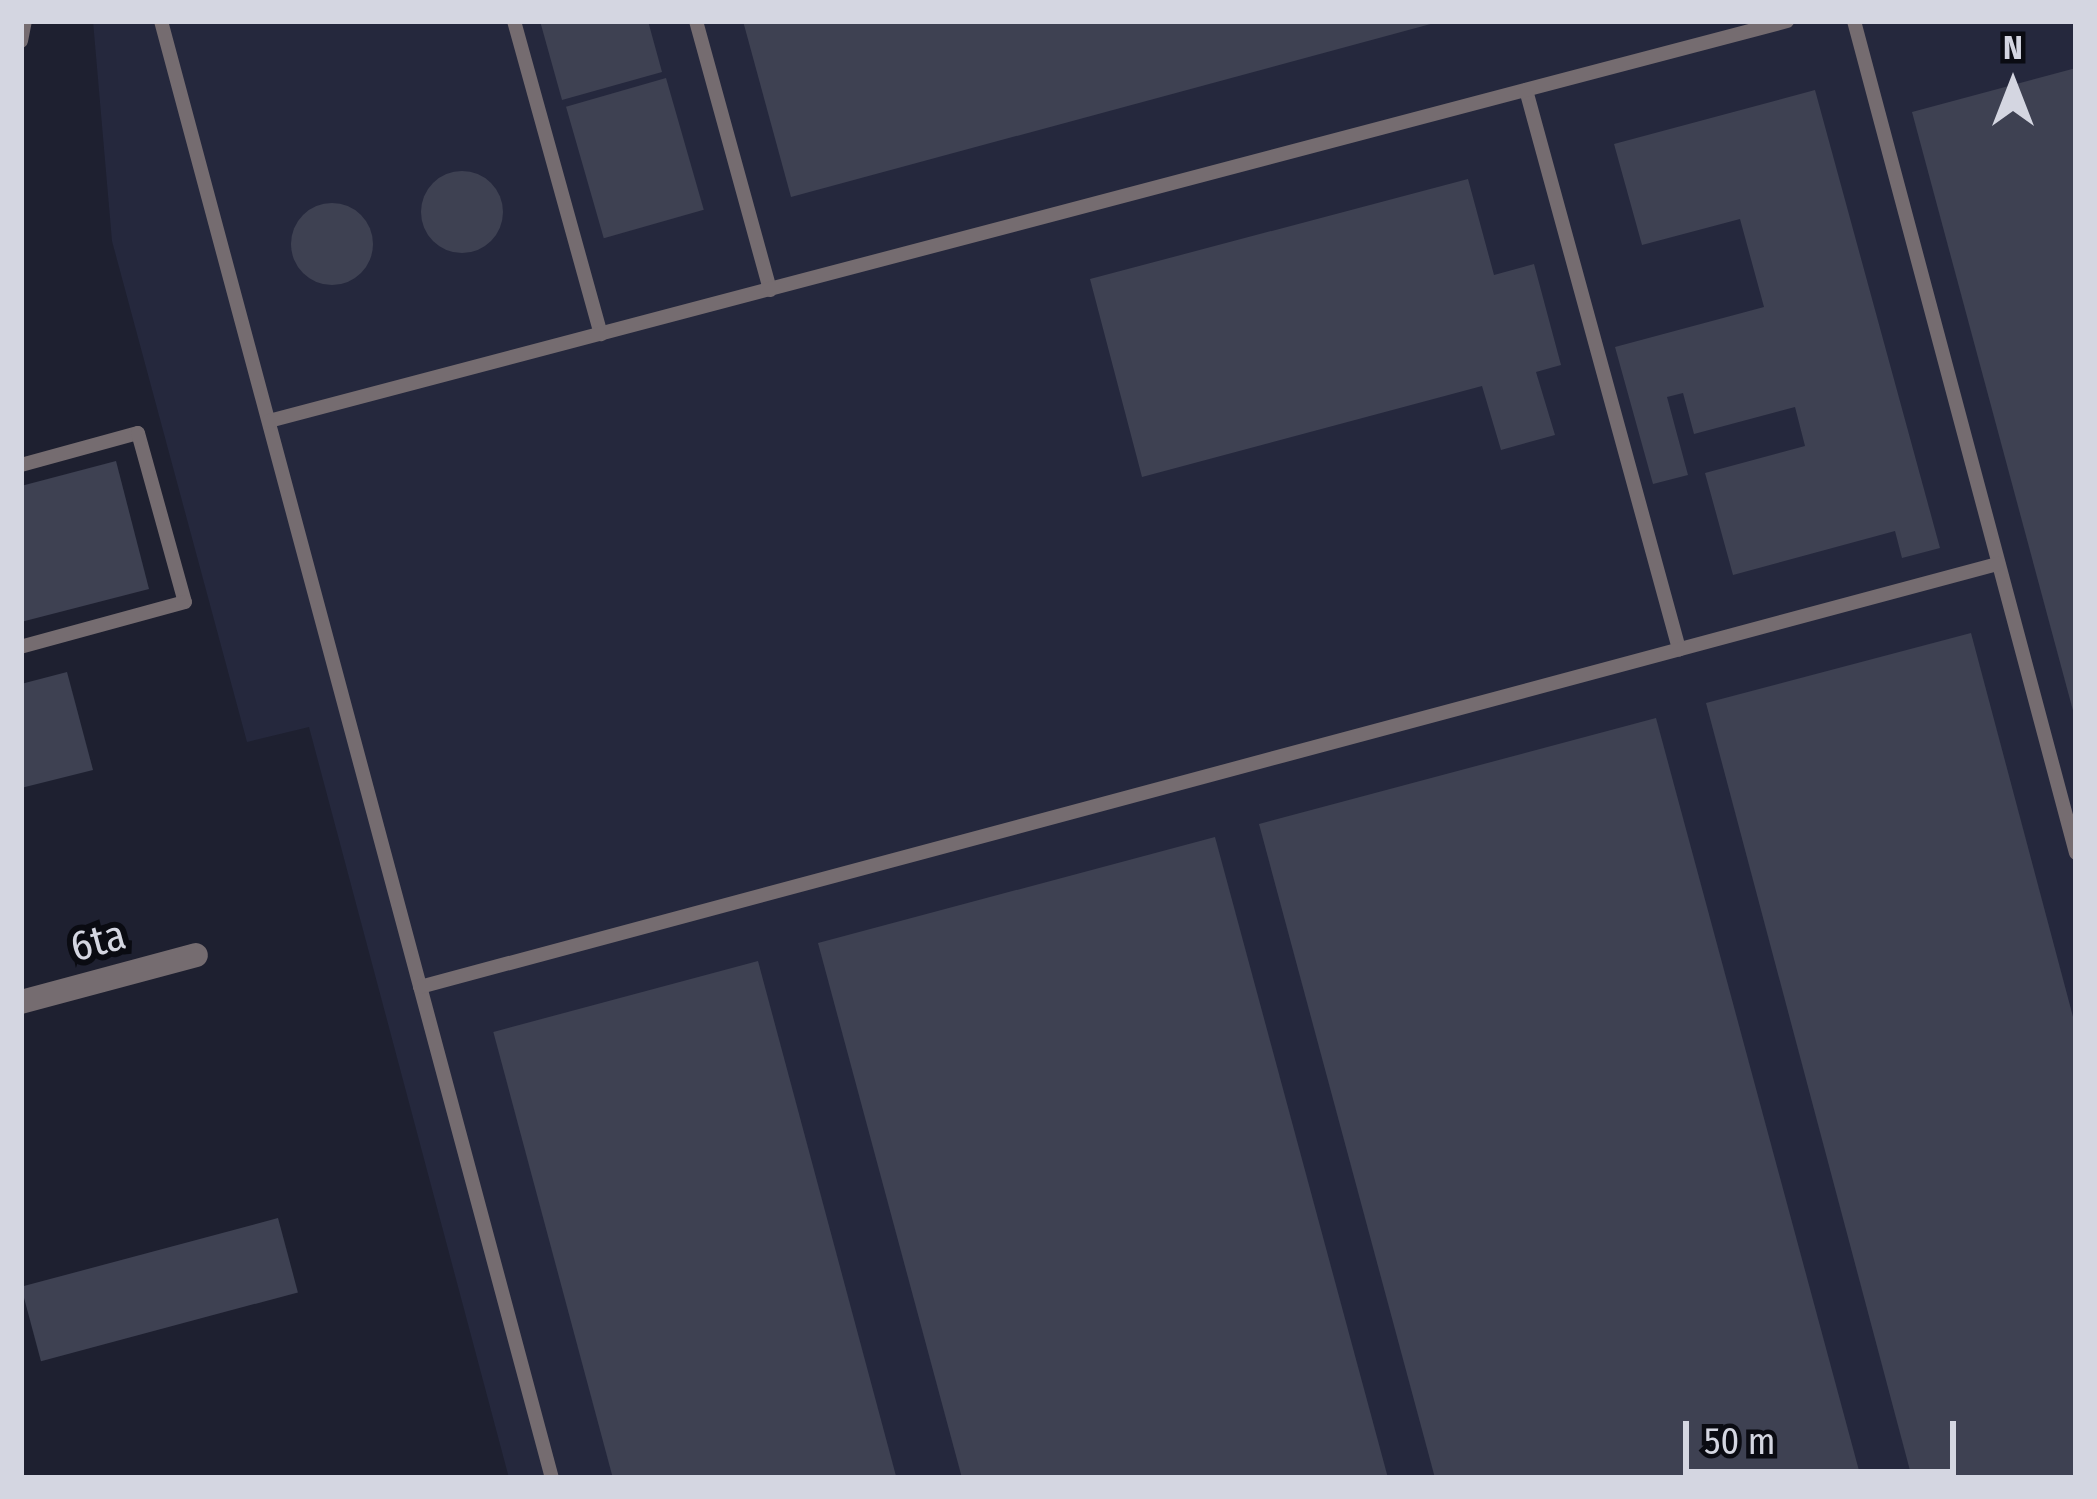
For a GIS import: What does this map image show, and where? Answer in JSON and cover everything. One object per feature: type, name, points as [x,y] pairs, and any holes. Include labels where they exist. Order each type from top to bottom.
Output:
[{"type":"street","name":"6ta","points":[[21,1002],[196,956]]},
{"type":"lane","points":[[21,41],[25,21]]},
{"type":"lane","points":[[161,21],[552,1478]]},
{"type":"lane","points":[[514,21],[602,334]]},
{"type":"lane","points":[[696,21],[770,290]]},
{"type":"lane","points":[[268,421],[1787,21]]},
{"type":"lane","points":[[1854,21],[2076,853]]},
{"type":"lane","points":[[1526,90],[1679,649]]},
{"type":"lane","points":[[21,466],[138,434],[185,602],[21,647]]},
{"type":"lane","points":[[420,987],[1997,564]]},
{"type":"shaded area","points":[[93,21],[2076,21],[2076,1478],[509,1478],[309,727],[247,742],[112,241]]},
{"type":"building","points":[[540,21],[648,21],[662,72],[562,100]]},
{"type":"building","points":[[743,21],[1438,21],[1438,22],[791,197]]},
{"type":"building","points":[[2076,68],[2076,717],[2075,718],[1912,112]]},
{"type":"building","points":[[666,78],[704,210],[604,238],[566,107]]},
{"type":"building","points":[[1815,90],[1940,548],[1902,558],[1895,531],[1733,575],[1705,473],[1805,446],[1795,407],[1694,434],[1683,393],[1667,397],[1688,475],[1653,484],[1615,347],[1764,307],[1740,219],[1642,245],[1614,144]]},
{"type":"building","points":[[462,171],[491,183],[503,212],[491,241],[462,253],[433,241],[421,212],[433,183]]},
{"type":"building","points":[[1468,179],[1494,275],[1534,264],[1561,365],[1536,372],[1555,435],[1501,450],[1482,386],[1142,477],[1090,279]]},
{"type":"building","points":[[332,203],[361,215],[373,244],[361,273],[332,285],[303,273],[291,244],[303,215]]},
{"type":"building","points":[[116,461],[149,589],[21,622],[21,486]]},
{"type":"building","points":[[1971,633],[2076,1028],[2076,1478],[1912,1478],[1706,703]]},
{"type":"building","points":[[67,672],[93,770],[21,788],[21,684]]},
{"type":"building","points":[[1656,718],[1861,1478],[1435,1478],[1259,824]]},
{"type":"building","points":[[1215,837],[1388,1478],[962,1478],[818,943]]},
{"type":"building","points":[[758,961],[896,1478],[613,1478],[493,1032]]},
{"type":"building","points":[[278,1218],[298,1292],[41,1361],[21,1287]]}]
